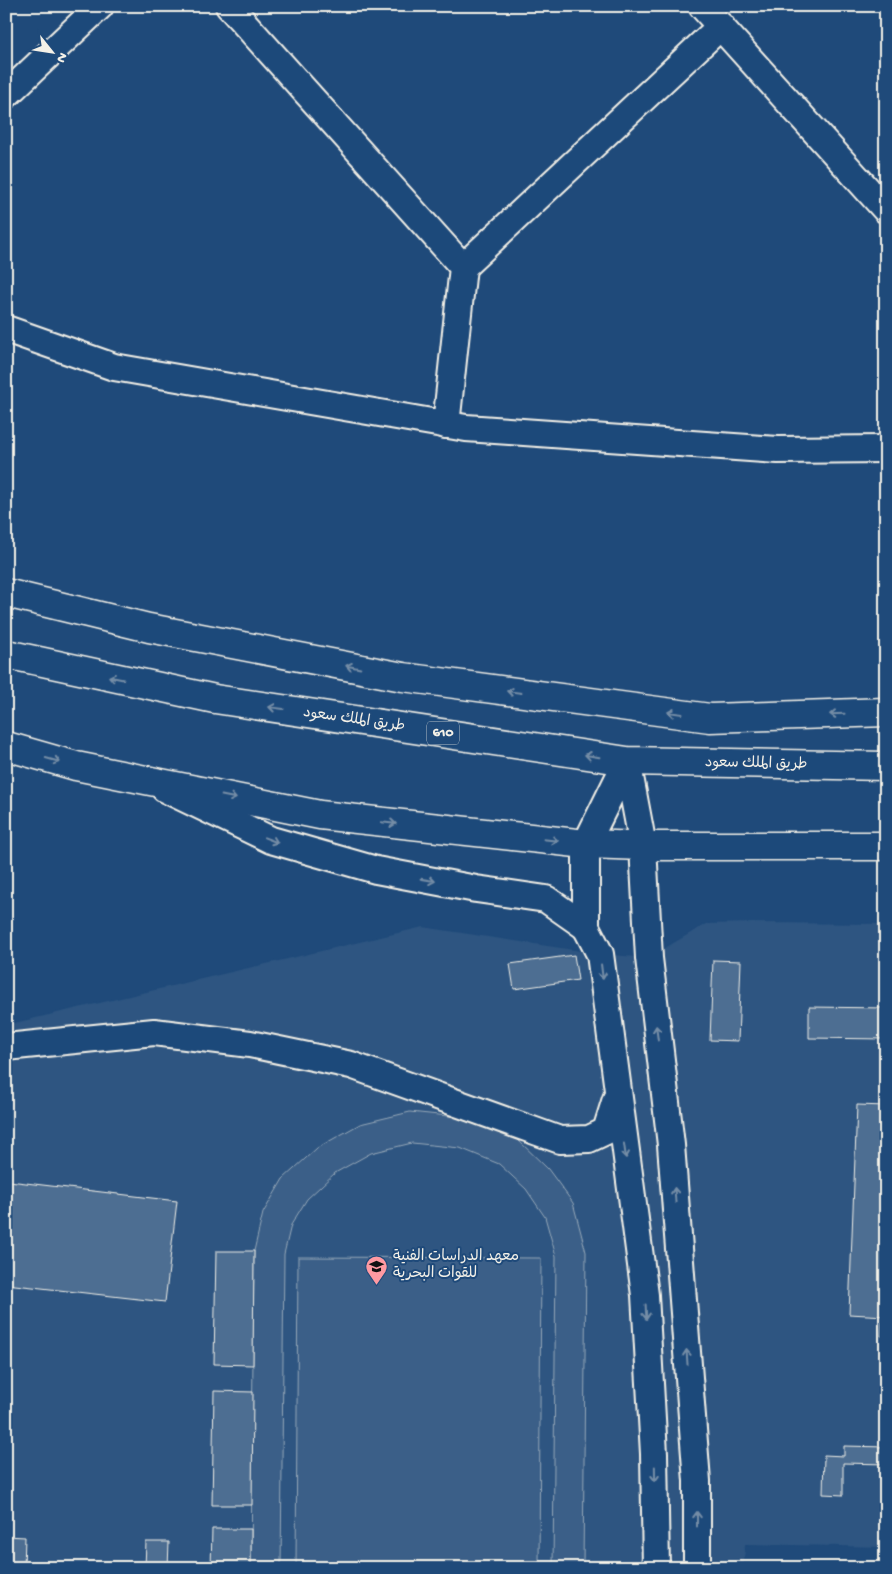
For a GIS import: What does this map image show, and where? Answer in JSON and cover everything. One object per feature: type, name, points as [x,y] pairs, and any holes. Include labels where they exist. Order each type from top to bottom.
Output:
[{"type":"main road","points":[[6,593],[149,628],[404,677],[690,716],[710,718],[886,712]]},
{"type":"main road","name":"طريق الملك سعود","points":[[6,654],[215,700],[628,761],[886,766]]},
{"type":"main road","points":[[6,746],[76,766],[320,815],[586,844],[643,846],[886,846]]},
{"type":"street","points":[[6,95],[100,6]]},
{"type":"street","points":[[229,6],[463,267]]},
{"type":"street","points":[[702,6],[881,195]]},
{"type":"street","points":[[446,425],[463,267],[720,26]]},
{"type":"street","points":[[6,329],[114,367],[446,425],[476,429],[778,450],[886,449]]},
{"type":"street","points":[[628,761],[586,844],[586,927],[600,954],[645,1295],[654,1454],[656,1568]]},
{"type":"street","points":[[628,761],[643,846],[649,958],[671,1145],[697,1481],[697,1568]]},
{"type":"street","points":[[148,780],[271,840],[376,870],[476,889],[546,899],[586,927]]},
{"type":"street","points":[[6,1047],[154,1032],[250,1044],[351,1065],[560,1140],[589,1139],[606,1130],[618,1094]]},
{"type":"shaded area","name":"معهد الدراسات الفنية للقوات البحرية","points":[[706,924],[886,924],[886,1547],[745,1544],[744,1568],[6,1568],[6,1025],[423,927],[600,954],[648,958]]},
{"type":"shaded area","points":[[410,1112],[467,1118],[516,1138],[548,1169],[573,1203],[586,1252],[583,1568],[553,1568],[556,1256],[545,1217],[526,1189],[499,1164],[460,1148],[412,1143],[371,1153],[335,1173],[307,1199],[291,1225],[284,1254],[281,1568],[251,1568],[254,1251],[263,1213],[283,1179],[317,1148],[360,1124]]},
{"type":"shaded area","points":[[298,1257],[541,1258],[539,1568],[296,1568]]},
{"type":"building","points":[[574,955],[578,980],[514,989],[510,964]]},
{"type":"building","points":[[713,960],[741,961],[738,1041],[710,1040]]},
{"type":"building","points":[[809,1007],[886,1008],[886,1039],[809,1038]]},
{"type":"building","points":[[857,1105],[886,1106],[886,1316],[849,1314]]},
{"type":"building","points":[[9,1181],[177,1201],[165,1302],[6,1284],[6,1206]]},
{"type":"building","points":[[216,1251],[254,1251],[253,1365],[214,1364]]},
{"type":"building","points":[[882,1316],[886,1316],[886,1336],[881,1336]]},
{"type":"building","points":[[214,1391],[253,1392],[252,1505],[212,1505]]},
{"type":"building","points":[[844,1446],[886,1447],[886,1464],[843,1463],[843,1495],[823,1494],[824,1455],[844,1456]]},
{"type":"building","points":[[212,1529],[251,1529],[251,1568],[211,1568]]},
{"type":"building","points":[[6,1536],[25,1537],[24,1568],[6,1568]]},
{"type":"building","points":[[146,1542],[169,1542],[168,1568],[145,1568]]},
{"type":"place","name":"معهد الدراسات الفنية للقوات البحرية","points":[[377,1285]]}]
